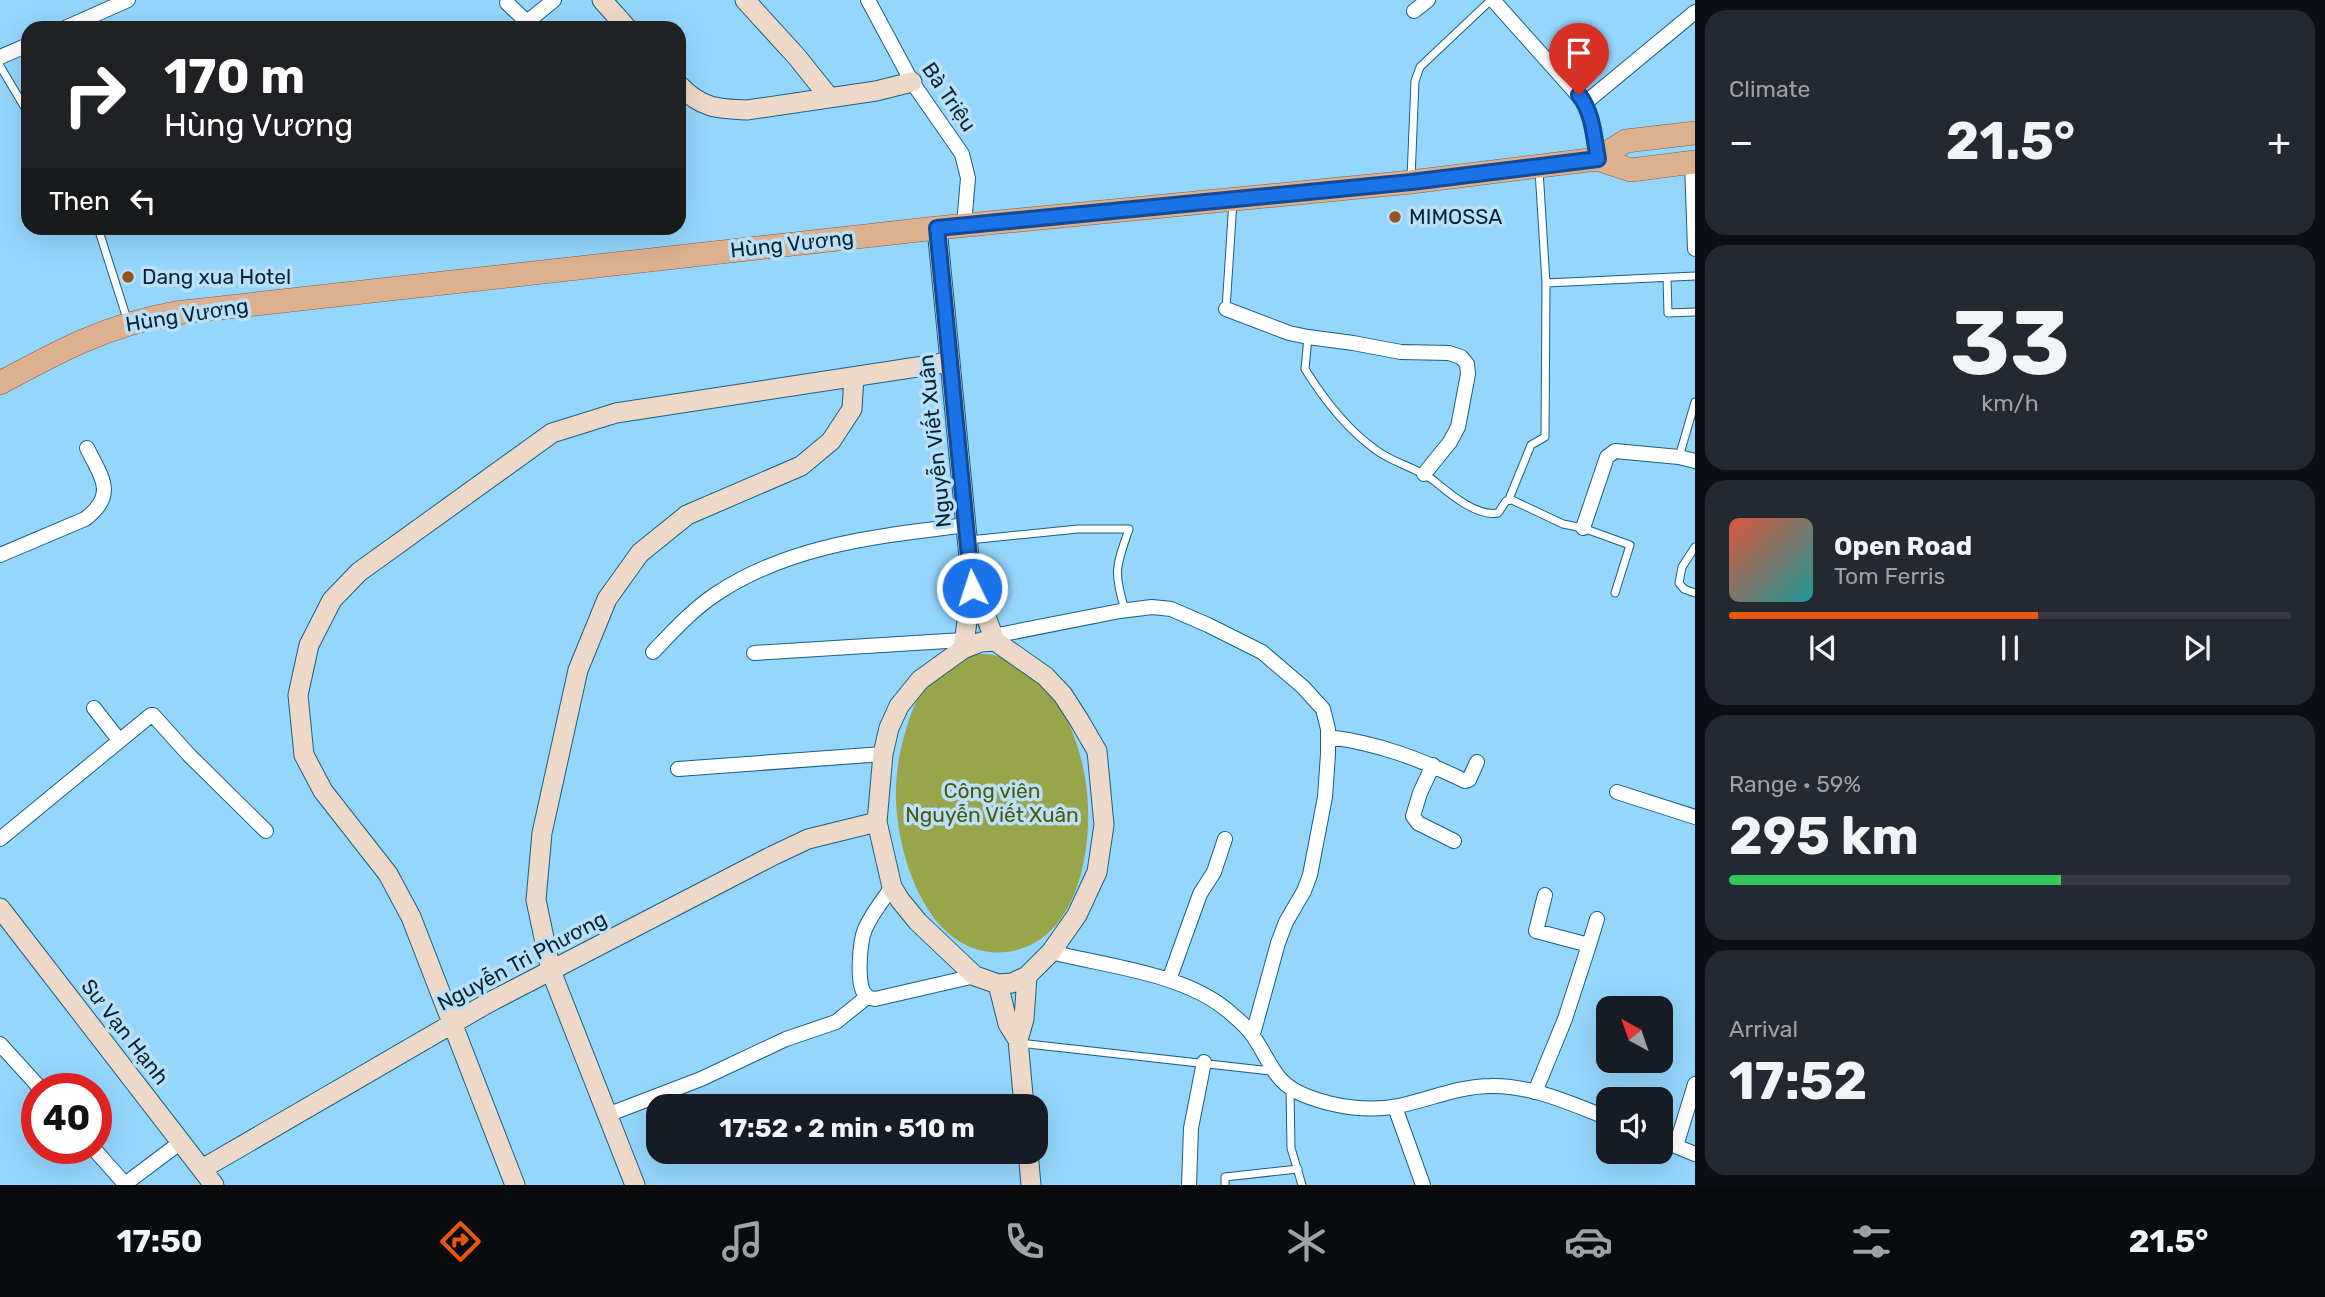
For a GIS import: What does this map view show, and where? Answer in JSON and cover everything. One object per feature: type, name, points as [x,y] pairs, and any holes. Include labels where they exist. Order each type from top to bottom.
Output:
[{"type":"main road","name":"Hùng Vương","points":[[0,383],[62,349],[109,328],[186,312],[964,225],[1539,167],[1598,159],[1626,141],[1695,134]]},
{"type":"main road","name":"Hùng Vương","points":[[1598,159],[1631,170],[1693,162]]},
{"type":"street","points":[[81,21],[128,0]]},
{"type":"street","points":[[534,21],[554,0]]},
{"type":"street","points":[[602,0],[621,21]]},
{"type":"street","points":[[746,0],[829,97]]},
{"type":"street","name":"Bà Triệu","points":[[868,0],[912,82],[962,154],[968,178],[964,225]]},
{"type":"street","points":[[1414,11],[1428,0]]},
{"type":"street","points":[[1496,1],[1585,103],[1598,159]]},
{"type":"street","points":[[507,3],[526,21]]},
{"type":"street","points":[[1585,103],[1695,12]]},
{"type":"street","points":[[0,57],[21,48]]},
{"type":"street","points":[[686,93],[701,104],[747,110],[876,91],[912,82]]},
{"type":"street","points":[[1693,162],[1695,249]]},
{"type":"street","name":"Nguyễn Viết Xuân","points":[[937,228],[972,588],[963,644]]},
{"type":"street","points":[[1226,309],[1278,329],[1308,337],[1401,352],[1449,353],[1461,358],[1467,364],[1467,383],[1458,428],[1424,474]]},
{"type":"street","points":[[515,1185],[411,917],[388,874],[323,791],[304,755],[298,695],[309,645],[332,600],[359,572],[552,433],[616,413],[950,362]]},
{"type":"street","points":[[635,1185],[551,971],[536,900],[542,832],[578,670],[607,598],[640,552],[687,514],[801,466],[831,441],[852,409],[854,376]]},
{"type":"street","points":[[0,555],[85,519],[96,510],[104,500],[105,484],[87,448]]},
{"type":"street","points":[[1583,528],[1608,457],[1615,451],[1695,461]]},
{"type":"street","points":[[653,652],[704,602],[756,571],[810,551],[848,541],[967,532]]},
{"type":"street","points":[[963,644],[920,680],[899,706],[889,728],[883,754],[877,822],[892,887],[918,922],[975,976],[998,984],[1012,983],[1027,976],[1051,953],[1077,915],[1097,872],[1104,825],[1097,751],[1063,695],[1045,676],[994,639],[981,603],[972,588]]},
{"type":"street","points":[[754,653],[981,642],[1125,610],[1152,607],[1171,609],[1262,652],[1316,700],[1326,716],[1328,737],[1325,797],[1310,875],[1286,922],[1253,1034]]},
{"type":"street","points":[[94,708],[119,740]]},
{"type":"street","points":[[0,839],[153,715],[266,831]]},
{"type":"street","points":[[1328,737],[1383,747],[1467,781],[1477,762]]},
{"type":"street","points":[[678,769],[883,754]]},
{"type":"street","points":[[1433,765],[1413,816],[1418,823],[1454,841]]},
{"type":"street","points":[[1617,792],[1695,817]]},
{"type":"street","name":"Nguyễn Tri Phương","points":[[202,1169],[488,1003],[792,846],[808,839],[877,822]]},
{"type":"street","points":[[1169,980],[1200,894],[1214,872],[1225,839]]},
{"type":"street","points":[[892,887],[863,933],[860,977],[863,992],[867,997],[875,999],[975,976]]},
{"type":"street","points":[[1545,895],[1536,931],[1589,946]]},
{"type":"street","name":"Sư Vạn Hạnh","points":[[0,908],[214,1185]]},
{"type":"street","points":[[1535,1092],[1565,1019],[1597,919]]},
{"type":"street","points":[[1051,953],[1169,980],[1225,1008],[1253,1034],[1272,1071],[1290,1087],[1307,1097],[1342,1106],[1395,1107],[1463,1089],[1506,1086],[1535,1092],[1596,1114]]},
{"type":"street","points":[[1023,1094],[1018,1042],[1024,1019],[1027,976]]},
{"type":"street","points":[[998,984],[1008,1024],[1018,1042]]},
{"type":"street","points":[[607,1115],[701,1079],[786,1039],[836,1022],[867,997]]},
{"type":"street","points":[[0,1044],[26,1073]]},
{"type":"street","points":[[1189,1185],[1190,1139],[1204,1062]]},
{"type":"street","points":[[1676,1146],[1695,1084]]},
{"type":"street","points":[[1395,1107],[1423,1185]]},
{"type":"street","points":[[107,1164],[125,1184],[181,1142]]},
{"type":"street","points":[[1673,1145],[1695,1154]]},
{"type":"street","points":[[1029,1164],[1031,1185]]},
{"type":"lane","points":[[1411,182],[1415,81],[1420,67],[1496,1]]},
{"type":"lane","points":[[0,66],[21,101]]},
{"type":"lane","points":[[1308,337],[1305,369],[1345,421],[1374,450],[1424,474],[1458,500],[1490,514],[1498,513],[1509,499],[1531,445],[1545,437],[1546,284],[1539,167]]},
{"type":"lane","points":[[1226,309],[1233,199]]},
{"type":"lane","points":[[100,235],[128,323]]},
{"type":"lane","points":[[1546,284],[1695,276]]},
{"type":"lane","points":[[1667,278],[1668,313],[1695,312]]},
{"type":"lane","points":[[1679,457],[1695,402]]},
{"type":"lane","points":[[1509,499],[1563,524],[1583,528],[1630,545],[1615,593]]},
{"type":"lane","points":[[967,532],[1129,529],[1116,567],[1118,588],[1125,610]]},
{"type":"lane","points":[[1695,547],[1682,567],[1679,583],[1684,589],[1695,593]]},
{"type":"lane","points":[[1018,1042],[1272,1071]]},
{"type":"lane","points":[[1290,1087],[1291,1148],[1302,1185]]},
{"type":"lane","points":[[1225,1185],[1225,1177],[1298,1169]]},
{"type":"green space","name":"Công viên Nguyễn Viết Xuân","points":[[980,654],[1005,659],[1048,690],[1070,725],[1083,766],[1087,793],[1087,841],[1083,867],[1064,913],[1049,932],[1030,945],[1006,952],[979,950],[956,939],[937,921],[921,898],[910,872],[897,817],[896,782],[900,752],[919,696],[933,680],[963,660]]},
{"type":"place","name":"MIMOSSA","points":[[1395,217]]},
{"type":"place","name":"Dang xua Hotel","points":[[128,277]]},
{"type":"route","points":[[972,588],[937,228],[1411,182],[1598,159],[1591,120],[1579,95]]}]
